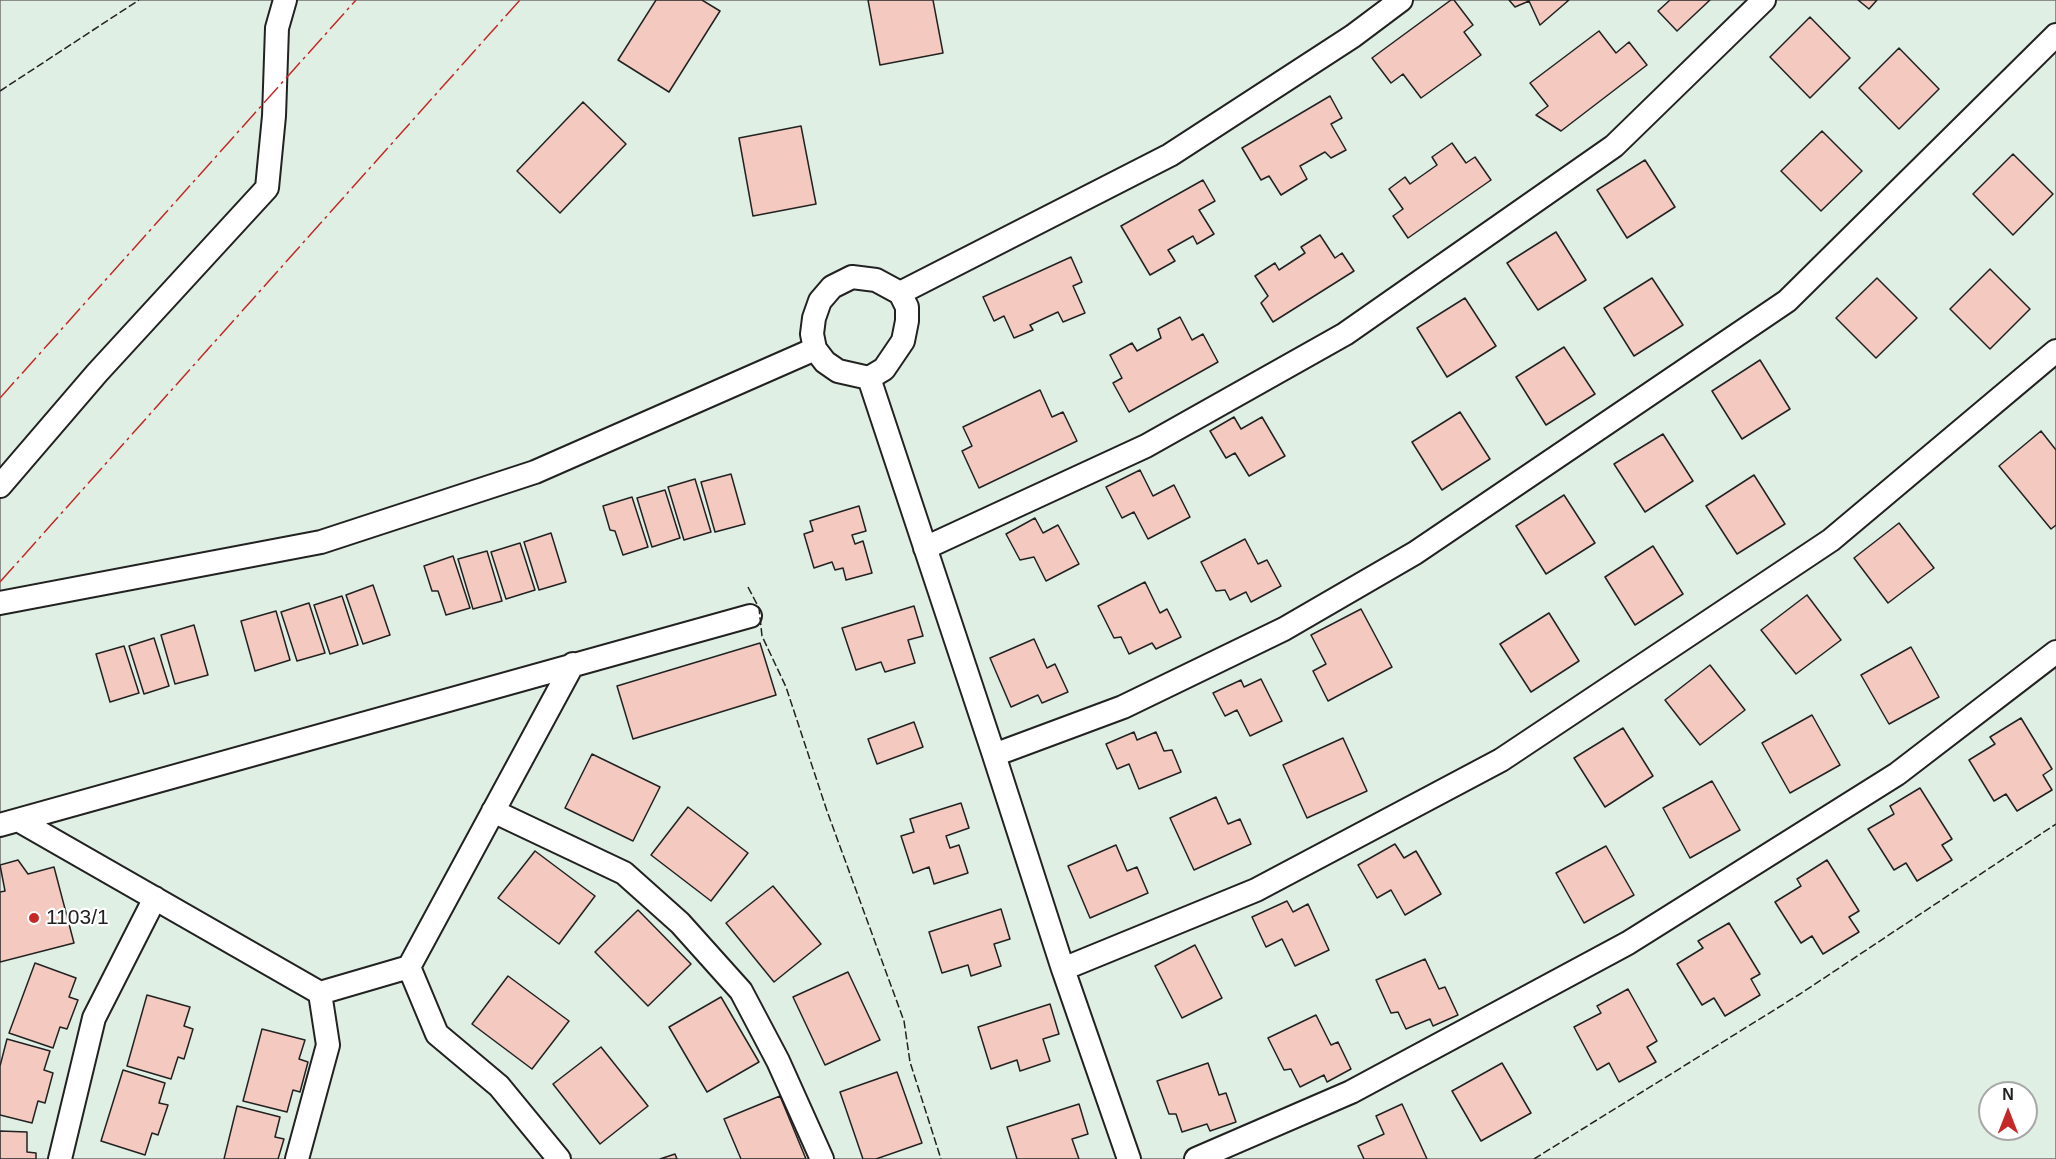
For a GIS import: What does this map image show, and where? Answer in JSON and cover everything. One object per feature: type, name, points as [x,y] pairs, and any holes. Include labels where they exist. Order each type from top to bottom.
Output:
[{"type":"street","points":[[0,486],[97,373],[267,188],[274,116],[277,28],[285,0]]},
{"type":"street","points":[[900,293],[1170,155],[1353,36],[1401,0]]},
{"type":"street","points":[[925,548],[1146,446],[1345,334],[1614,146],[1764,0]]},
{"type":"street","points":[[994,754],[1124,707],[1284,629],[1435,540],[1787,301],[2056,35]]},
{"type":"street","points":[[852,277],[876,280],[900,293],[907,307],[908,321],[903,341],[884,369],[869,378],[838,371],[825,362],[815,349],[812,334],[813,318],[820,301],[832,287],[852,277]]},
{"type":"street","points":[[0,603],[321,542],[536,472],[815,349]]},
{"type":"street","points":[[1063,969],[1256,890],[1501,760],[1831,540],[2056,351]]},
{"type":"street","points":[[869,378],[1063,969],[1129,1159]]},
{"type":"street","points":[[9,823],[750,616]]},
{"type":"street","points":[[1196,1159],[1351,1092],[1628,943],[1897,774],[2056,652]]},
{"type":"street","points":[[9,823],[155,898],[320,993],[409,967],[573,664]]},
{"type":"street","points":[[493,811],[624,873],[680,923],[741,991],[783,1071],[822,1159]]},
{"type":"street","points":[[60,1159],[94,1018],[155,898]]},
{"type":"street","points":[[409,967],[437,1034],[499,1086],[559,1159]]},
{"type":"street","points":[[297,1159],[328,1044],[320,993]]},
{"type":"green space","points":[[0,0],[2056,0],[2056,1159],[0,1159]]},
{"type":"building","points":[[656,0],[702,0],[720,11],[669,92],[618,60]]},
{"type":"building","points":[[868,0],[933,0],[943,53],[880,65]]},
{"type":"building","points":[[1454,0],[1473,25],[1464,32],[1481,55],[1421,98],[1403,74],[1391,83],[1372,58]]},
{"type":"building","points":[[1509,0],[1569,0],[1540,25],[1529,1],[1515,7]]},
{"type":"building","points":[[1670,0],[1710,0],[1677,31],[1658,11]]},
{"type":"building","points":[[1858,0],[1877,0],[1869,9]]},
{"type":"building","points":[[1810,17],[1850,58],[1810,98],[1770,57]]},
{"type":"building","points":[[1599,31],[1616,53],[1629,42],[1647,65],[1561,131],[1536,115],[1548,106],[1530,83]]},
{"type":"building","points":[[1899,48],[1939,89],[1899,129],[1859,88]]},
{"type":"building","points":[[1330,96],[1342,118],[1331,124],[1346,150],[1331,158],[1325,152],[1300,166],[1307,179],[1281,195],[1269,176],[1261,180],[1242,148]]},
{"type":"building","points":[[583,102],[626,144],[560,213],[517,171]]},
{"type":"building","points":[[801,126],[816,204],[753,216],[739,138]]},
{"type":"building","points":[[1822,131],[1862,171],[1821,211],[1781,171]]},
{"type":"building","points":[[1452,143],[1466,163],[1475,157],[1491,180],[1408,238],[1393,216],[1403,209],[1389,189],[1405,177],[1410,184],[1437,165],[1432,157]]},
{"type":"building","points":[[2013,154],[2053,194],[2013,235],[1973,194]]},
{"type":"building","points":[[1645,160],[1675,207],[1627,238],[1597,190]]},
{"type":"building","points":[[1203,180],[1215,201],[1199,210],[1214,234],[1197,244],[1193,236],[1168,250],[1175,261],[1150,275],[1121,226]]},
{"type":"building","points":[[1556,232],[1586,280],[1538,310],[1507,263]]},
{"type":"building","points":[[1320,235],[1335,258],[1342,253],[1354,271],[1273,322],[1261,303],[1268,296],[1255,276],[1275,263],[1279,270],[1305,253],[1301,247]]},
{"type":"building","points":[[1071,257],[1082,282],[1073,286],[1085,313],[1063,322],[1058,312],[1030,325],[1033,330],[1014,338],[1004,316],[994,321],[983,297]]},
{"type":"building","points":[[1990,269],[2030,309],[1990,349],[1950,309]]},
{"type":"building","points":[[1652,278],[1683,325],[1634,356],[1604,308]]},
{"type":"building","points":[[1877,278],[1917,318],[1876,358],[1836,318]]},
{"type":"building","points":[[1465,298],[1496,346],[1447,377],[1417,328]]},
{"type":"building","points":[[1180,317],[1192,340],[1203,334],[1218,362],[1129,412],[1113,383],[1122,378],[1110,355],[1132,343],[1137,351],[1161,338],[1158,329]]},
{"type":"building","points":[[1564,347],[1595,394],[1546,425],[1516,377]]},
{"type":"building","points":[[1760,360],[1790,409],[1742,439],[1712,391]]},
{"type":"building","points":[[1040,390],[1052,417],[1063,412],[1077,441],[979,488],[962,451],[972,446],[963,427]]},
{"type":"building","points":[[1460,412],[1490,459],[1442,490],[1412,442]]},
{"type":"building","points":[[1234,417],[1241,429],[1262,417],[1285,456],[1249,476],[1235,453],[1226,458],[1210,431]]},
{"type":"building","points":[[2041,431],[2056,450],[2056,525],[2051,529],[1999,466]]},
{"type":"building","points":[[1663,434],[1693,481],[1645,512],[1614,464]]},
{"type":"building","points":[[1140,470],[1153,496],[1174,485],[1190,517],[1148,539],[1134,512],[1122,518],[1106,487]]},
{"type":"building","points":[[731,474],[745,524],[715,532],[701,482]]},
{"type":"building","points":[[1754,475],[1785,524],[1737,554],[1706,506]]},
{"type":"building","points":[[695,479],[711,532],[684,540],[668,487]]},
{"type":"building","points":[[665,490],[680,538],[652,547],[637,498]]},
{"type":"building","points":[[1564,495],[1595,543],[1546,574],[1516,526]]},
{"type":"building","points":[[632,497],[648,547],[623,555],[615,531],[610,530],[603,506]]},
{"type":"building","points":[[859,506],[866,531],[852,535],[855,544],[863,541],[872,573],[846,580],[843,568],[835,570],[832,562],[814,568],[804,534],[813,531],[810,521]]},
{"type":"building","points":[[1035,518],[1043,533],[1058,525],[1079,564],[1046,581],[1034,557],[1020,560],[1006,534]]},
{"type":"building","points":[[1899,523],[1934,568],[1888,603],[1854,558]]},
{"type":"building","points":[[551,533],[566,582],[539,590],[524,542]]},
{"type":"building","points":[[1245,539],[1258,564],[1267,560],[1281,586],[1251,602],[1246,592],[1230,600],[1225,590],[1216,591],[1201,562]]},
{"type":"building","points":[[520,543],[535,590],[506,599],[491,552]]},
{"type":"building","points":[[1653,546],[1683,594],[1635,625],[1605,577]]},
{"type":"building","points":[[487,551],[502,601],[473,609],[458,559]]},
{"type":"building","points":[[453,556],[470,608],[446,615],[438,591],[432,591],[424,566]]},
{"type":"building","points":[[1145,582],[1160,613],[1167,609],[1181,637],[1156,649],[1152,643],[1129,654],[1121,637],[1114,638],[1098,606]]},
{"type":"building","points":[[373,585],[390,635],[363,644],[346,595]]},
{"type":"building","points":[[1807,595],[1841,640],[1796,674],[1761,630]]},
{"type":"building","points":[[342,596],[358,645],[330,654],[314,605]]},
{"type":"building","points":[[309,603],[325,653],[297,661],[281,612]]},
{"type":"building","points":[[914,606],[923,636],[908,640],[915,663],[885,672],[881,662],[856,670],[842,628]]},
{"type":"building","points":[[1361,609],[1392,667],[1328,701],[1313,671],[1326,664],[1311,635]]},
{"type":"building","points":[[276,611],[290,660],[255,671],[241,621]]},
{"type":"building","points":[[1549,613],[1579,661],[1531,692],[1500,644]]},
{"type":"building","points":[[194,625],[208,675],[175,684],[161,635]]},
{"type":"building","points":[[154,638],[169,686],[144,694],[129,646]]},
{"type":"building","points":[[1034,639],[1047,668],[1055,664],[1068,692],[1042,703],[1038,695],[1011,707],[990,658]]},
{"type":"building","points":[[760,643],[776,695],[633,739],[617,686]]},
{"type":"building","points":[[124,646],[139,693],[110,702],[96,654]]},
{"type":"building","points":[[1911,647],[1939,697],[1889,724],[1861,675]]},
{"type":"building","points":[[1710,665],[1745,710],[1700,745],[1665,700]]},
{"type":"building","points":[[1261,679],[1282,721],[1250,736],[1237,710],[1225,716],[1213,693],[1241,680],[1244,687]]},
{"type":"building","points":[[1812,715],[1840,765],[1790,793],[1762,743]]},
{"type":"building","points":[[2021,718],[2052,769],[2043,775],[2052,790],[2017,811],[2006,794],[1994,801],[1969,760],[1995,744],[1990,737]]},
{"type":"building","points":[[914,722],[923,747],[877,764],[868,739]]},
{"type":"building","points":[[1623,728],[1653,776],[1605,807],[1574,758]]},
{"type":"building","points":[[1134,732],[1137,740],[1156,732],[1164,751],[1172,750],[1181,772],[1139,789],[1129,764],[1117,769],[1106,744]]},
{"type":"building","points":[[1343,738],[1367,791],[1307,818],[1283,765]]},
{"type":"building","points":[[592,754],[660,787],[633,841],[565,808]]},
{"type":"building","points":[[1712,781],[1740,830],[1690,858],[1663,808]]},
{"type":"building","points":[[1920,788],[1952,839],[1942,845],[1952,860],[1917,881],[1906,863],[1894,870],[1868,829],[1894,814],[1890,806]]},
{"type":"building","points":[[1216,797],[1228,824],[1240,819],[1251,844],[1194,870],[1170,818]]},
{"type":"building","points":[[961,803],[969,828],[946,836],[950,848],[959,845],[968,873],[934,884],[929,867],[913,873],[901,836],[914,832],[910,819]]},
{"type":"building","points":[[688,807],[748,853],[711,901],[651,855]]},
{"type":"building","points":[[1395,844],[1404,858],[1416,851],[1441,894],[1405,915],[1391,890],[1377,898],[1358,865]]},
{"type":"building","points":[[1116,845],[1127,871],[1137,867],[1148,893],[1090,918],[1068,866]]},
{"type":"building","points":[[1606,846],[1634,895],[1584,923],[1556,873]]},
{"type":"building","points":[[535,851],[595,896],[559,944],[498,898]]},
{"type":"building","name":"1103/1","points":[[18,860],[28,874],[54,867],[74,943],[0,962],[0,892],[5,891],[0,865]]},
{"type":"building","points":[[1827,860],[1859,911],[1849,917],[1859,932],[1823,954],[1812,936],[1801,943],[1775,902],[1801,886],[1797,879]]},
{"type":"building","points":[[773,886],[821,944],[774,982],[726,923]]},
{"type":"building","points":[[1287,901],[1293,912],[1308,904],[1329,950],[1295,966],[1282,939],[1266,947],[1252,917]]},
{"type":"building","points":[[1001,909],[1010,939],[994,944],[1001,966],[971,976],[968,965],[942,973],[929,932]]},
{"type":"building","points":[[638,910],[691,964],[648,1006],[595,952]]},
{"type":"building","points":[[1729,923],[1760,974],[1751,979],[1760,995],[1725,1016],[1714,998],[1702,1005],[1677,964],[1703,948],[1698,941]]},
{"type":"building","points":[[1195,945],[1222,998],[1182,1018],[1155,966]]},
{"type":"building","points":[[1425,959],[1439,989],[1445,987],[1458,1015],[1433,1026],[1430,1019],[1406,1029],[1398,1012],[1391,1013],[1376,980]]},
{"type":"building","points":[[35,963],[76,978],[69,997],[78,1000],[67,1029],[60,1027],[53,1048],[9,1033]]},
{"type":"building","points":[[848,972],[880,1040],[825,1065],[793,997]]},
{"type":"building","points":[[508,976],[569,1021],[532,1069],[472,1024]]},
{"type":"building","points":[[1628,989],[1657,1041],[1647,1047],[1656,1062],[1619,1082],[1609,1063],[1597,1070],[1574,1027],[1601,1013],[1597,1006]]},
{"type":"building","points":[[147,995],[190,1007],[184,1026],[193,1029],[184,1059],[178,1057],[171,1079],[127,1066]]},
{"type":"building","points":[[721,997],[759,1062],[707,1092],[669,1027]]},
{"type":"building","points":[[1050,1004],[1059,1034],[1043,1039],[1050,1061],[1020,1071],[1017,1060],[991,1069],[978,1027]]},
{"type":"building","points":[[1316,1015],[1331,1045],[1338,1042],[1351,1069],[1327,1082],[1324,1075],[1300,1087],[1291,1069],[1284,1070],[1268,1038]]},
{"type":"building","points":[[262,1029],[305,1040],[299,1059],[308,1062],[300,1092],[293,1090],[287,1112],[243,1101]]},
{"type":"building","points":[[7,1039],[50,1051],[44,1070],[53,1073],[45,1103],[38,1101],[32,1123],[0,1115],[0,1066]]},
{"type":"building","points":[[601,1047],[648,1106],[600,1144],[553,1084]]},
{"type":"building","points":[[1208,1063],[1219,1095],[1226,1093],[1236,1122],[1210,1131],[1207,1124],[1182,1132],[1176,1114],[1169,1114],[1157,1081]]},
{"type":"building","points":[[1502,1063],[1531,1113],[1481,1141],[1452,1091]]},
{"type":"building","points":[[123,1070],[165,1083],[159,1103],[168,1105],[158,1135],[152,1133],[145,1155],[101,1141]]},
{"type":"building","points":[[897,1072],[922,1143],[876,1159],[863,1159],[840,1092]]},
{"type":"building","points":[[780,1096],[806,1159],[741,1159],[724,1119]]},
{"type":"building","points":[[1079,1104],[1088,1134],[1072,1139],[1079,1159],[1017,1159],[1007,1127]]},
{"type":"building","points":[[1402,1104],[1427,1159],[1364,1159],[1358,1146],[1384,1134],[1376,1116]]},
{"type":"building","points":[[237,1106],[280,1117],[275,1137],[284,1139],[278,1159],[224,1159]]},
{"type":"building","points":[[0,1131],[27,1132],[27,1152],[36,1153],[36,1159],[0,1159]]},
{"type":"building","points":[[675,1154],[677,1159],[660,1159]]},
{"type":"fence","points":[[0,91],[139,0]]},
{"type":"fence","points":[[748,587],[759,608],[762,636],[786,687],[827,811],[904,1021],[910,1062],[941,1159]]},
{"type":"fence","points":[[1534,1159],[1800,994],[2056,824]]},
{"type":"power","points":[[0,398],[356,0]]},
{"type":"power","points":[[0,582],[520,0]]},
{"type":"place","name":"1103/1","points":[[34,918]]}]
